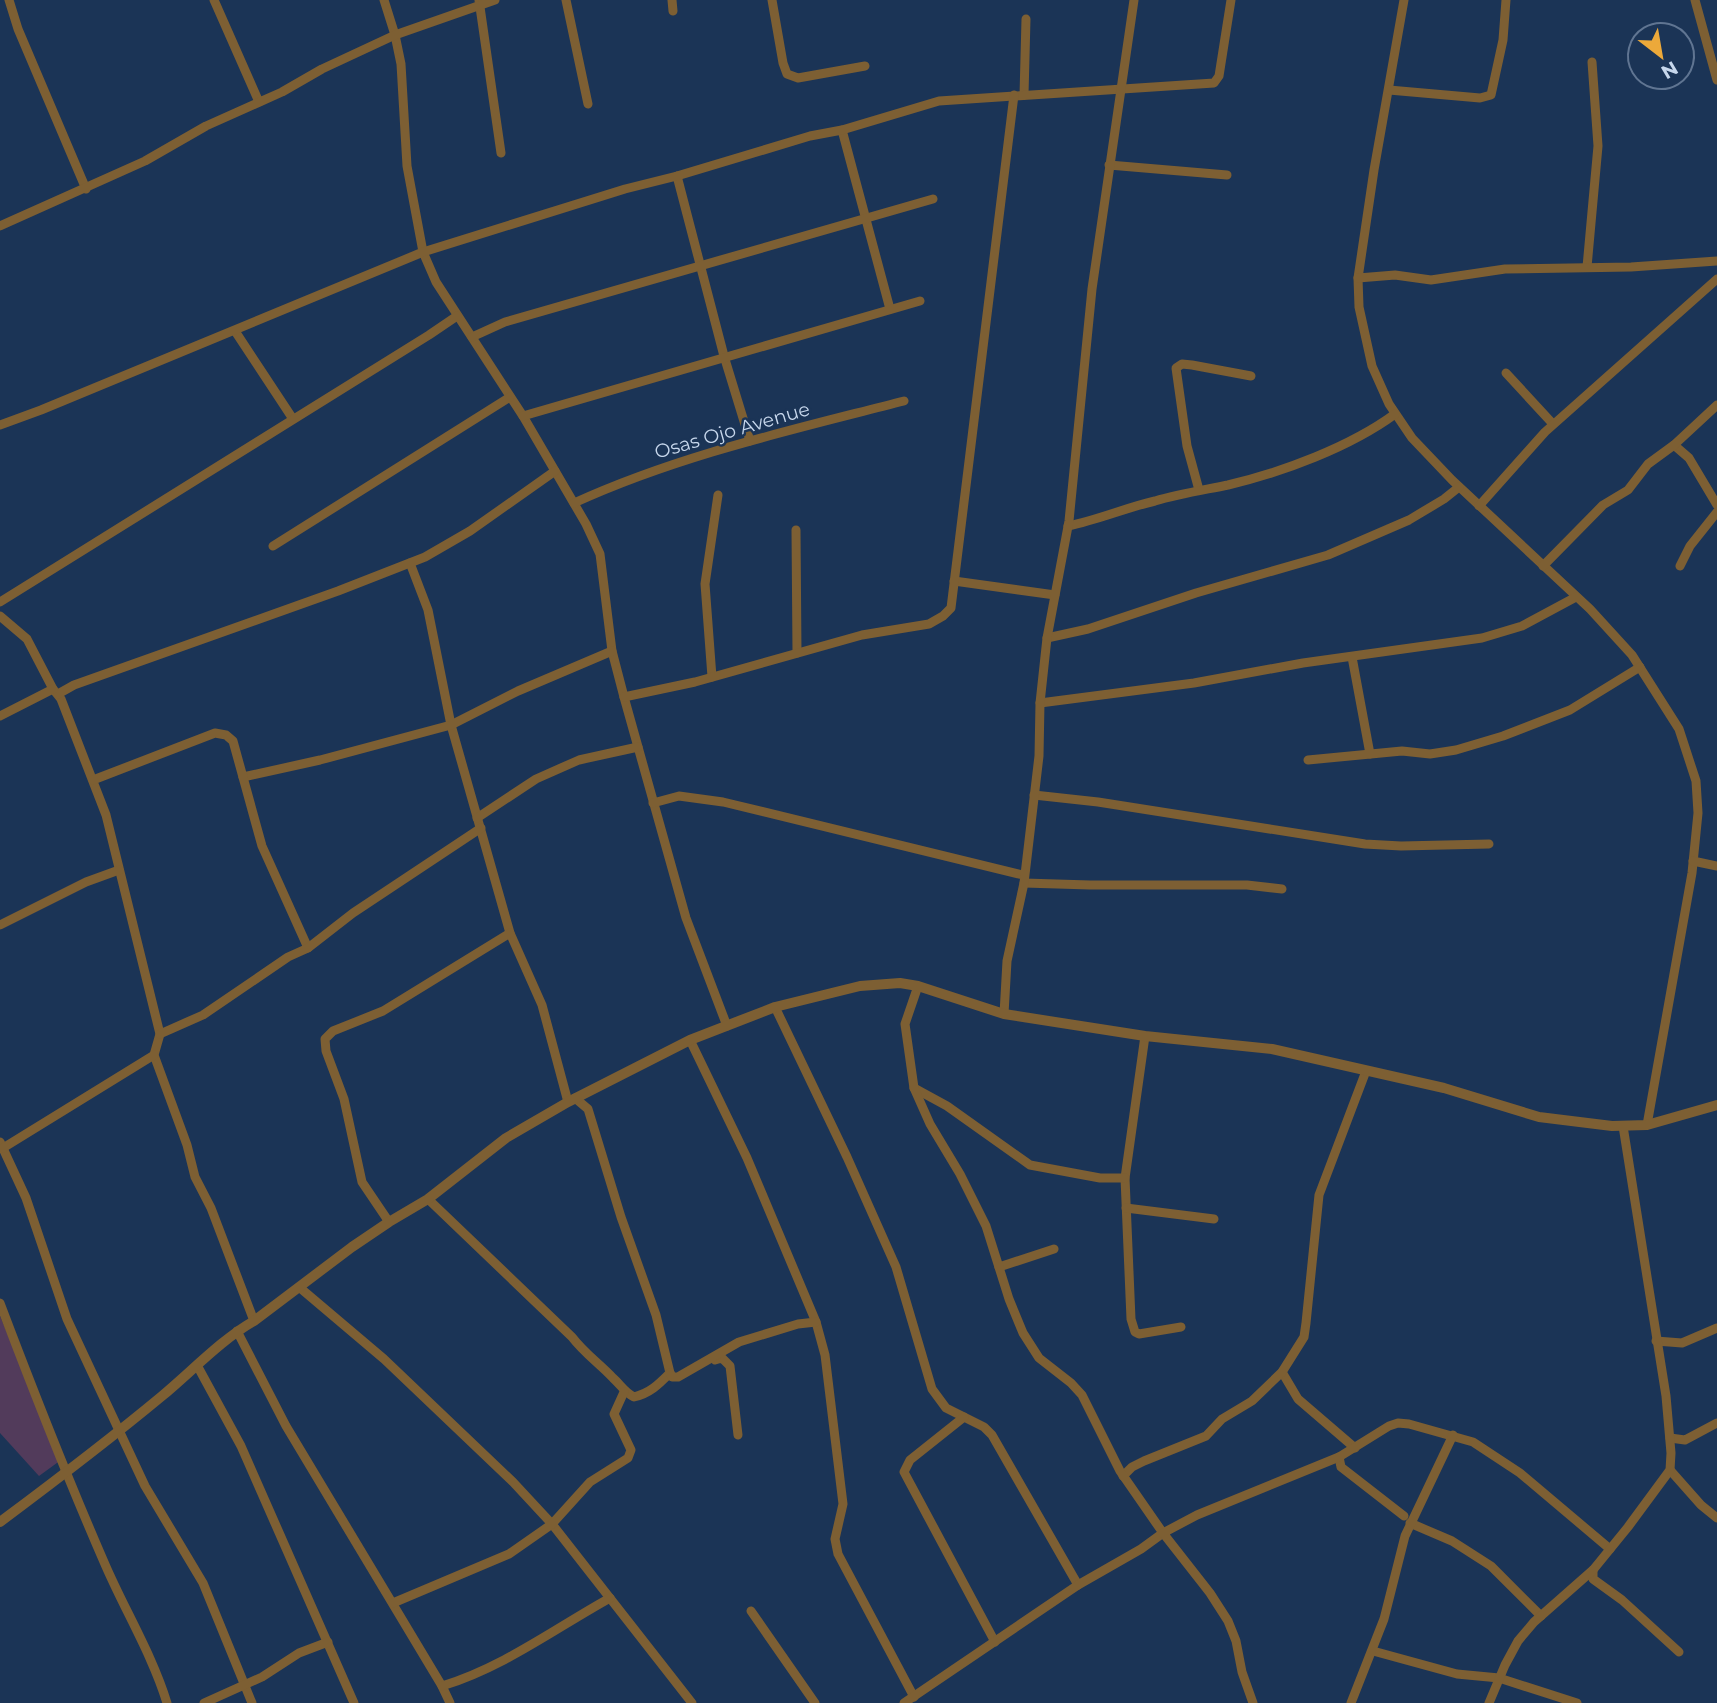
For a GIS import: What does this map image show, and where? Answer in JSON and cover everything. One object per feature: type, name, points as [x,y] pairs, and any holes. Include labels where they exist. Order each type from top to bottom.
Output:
[{"type":"street","points":[[9,0],[18,29],[86,189]]},
{"type":"street","points":[[214,0],[259,102]]},
{"type":"street","points":[[384,0],[396,35],[401,64],[407,166],[423,251],[436,282],[523,416],[574,503],[600,554],[612,651],[624,698],[686,918],[727,1026]]},
{"type":"street","points":[[0,226],[145,161],[206,126],[396,35],[480,3],[495,0]]},
{"type":"street","points":[[566,0],[588,104]]},
{"type":"street","points":[[672,0],[673,11]]},
{"type":"street","points":[[772,0],[787,74],[798,78],[865,66]]},
{"type":"street","points":[[1004,1014],[1007,961],[1023,879],[1039,756],[1040,704],[1047,638],[1068,526],[1092,289],[1134,0]]},
{"type":"street","points":[[0,425],[235,331],[423,251],[810,136],[842,130],[939,101],[1211,84],[1220,76],[1231,0]]},
{"type":"street","points":[[1404,0],[1358,278],[1359,307],[1372,366],[1389,404],[1412,438],[1459,487],[1609,629],[1640,667],[1679,729],[1696,781],[1698,813],[1693,862],[1679,956],[1659,1048],[1647,1125]]},
{"type":"street","points":[[1389,90],[1480,98],[1491,95],[1503,40],[1506,0]]},
{"type":"street","points":[[1695,0],[1717,80]]},
{"type":"street","points":[[480,3],[501,153]]},
{"type":"street","points":[[624,698],[712,677],[862,635],[929,624],[951,608],[1019,95],[1026,19]]},
{"type":"street","points":[[1592,62],[1592,83]]},
{"type":"street","points":[[1592,62],[1595,104]]},
{"type":"street","points":[[1587,267],[1598,146],[1592,62]]},
{"type":"street","points":[[842,130],[890,309]]},
{"type":"street","points":[[1109,165],[1227,175]]},
{"type":"street","points":[[677,176],[724,356],[750,441]]},
{"type":"street","points":[[472,337],[505,322],[933,199]]},
{"type":"street","points":[[1358,278],[1395,275],[1432,280],[1505,269],[1631,267],[1717,261]]},
{"type":"street","points":[[1479,506],[1553,424],[1717,279]]},
{"type":"street","points":[[523,416],[920,301]]},
{"type":"street","points":[[0,602],[457,316]]},
{"type":"street","points":[[235,331],[293,419]]},
{"type":"street","points":[[1199,489],[1188,446],[1176,368],[1182,364],[1192,365],[1251,376]]},
{"type":"street","points":[[1506,373],[1553,424]]},
{"type":"street","points":[[273,546],[510,397]]},
{"type":"street","name":"Osas Ojo Avenue","points":[[574,503],[612,485],[672,464],[904,401]]},
{"type":"street","points":[[1542,566],[1603,505],[1628,490],[1648,464],[1674,445],[1717,405]]},
{"type":"street","points":[[1068,526],[1199,489],[1228,485],[1303,461],[1362,434],[1395,414]]},
{"type":"street","points":[[1674,445],[1689,458],[1717,505]]},
{"type":"street","points":[[0,716],[85,681],[410,564],[470,531],[555,471]]},
{"type":"street","points":[[1047,638],[1088,629],[1196,593],[1328,555],[1409,520],[1459,487]]},
{"type":"street","points":[[712,677],[705,584],[718,495]]},
{"type":"street","points":[[1680,566],[1690,546],[1717,512]]},
{"type":"street","points":[[796,530],[797,653]]},
{"type":"street","points":[[410,564],[428,610],[452,725],[510,933],[542,1005],[572,1100],[588,1109],[621,1217],[656,1315],[672,1377],[678,1377],[739,1342],[798,1324],[816,1322]]},
{"type":"street","points":[[954,581],[1055,595]]},
{"type":"street","points":[[1040,704],[1482,638],[1522,626],[1576,597]]},
{"type":"street","points":[[0,616],[27,639],[56,692],[106,816],[160,1034],[155,1055],[187,1145],[195,1177],[211,1208],[254,1321]]},
{"type":"street","points":[[243,777],[452,725],[518,691],[612,651]]},
{"type":"street","points":[[1352,657],[1370,754]]},
{"type":"street","points":[[1308,760],[1402,751],[1441,753],[1503,736],[1570,710],[1640,667]]},
{"type":"street","points":[[93,780],[215,733],[226,735],[233,741],[262,846],[308,948]]},
{"type":"street","points":[[477,818],[536,779],[579,760],[638,747]]},
{"type":"street","points":[[1034,795],[1119,805],[1342,842],[1401,846],[1489,844]]},
{"type":"street","points":[[653,803],[678,796],[723,802],[1023,879],[1090,886],[1247,885],[1282,889]]},
{"type":"street","points":[[160,1034],[203,1015],[288,957],[308,948],[353,913],[481,828]]},
{"type":"street","points":[[1693,862],[1717,866]]},
{"type":"street","points":[[0,925],[86,882],[118,870]]},
{"type":"street","points":[[389,1222],[362,1182],[344,1099],[326,1051],[326,1039],[333,1031],[383,1011],[510,933]]},
{"type":"street","points":[[0,1522],[118,1433],[237,1331],[389,1222],[428,1199],[506,1139],[572,1100],[690,1040],[775,1007],[860,986],[900,983],[918,986],[1004,1014],[1145,1035],[1272,1049],[1444,1088],[1539,1117],[1623,1126],[1647,1125],[1717,1105]]},
{"type":"street","points":[[918,986],[905,1024],[914,1088],[930,1124],[960,1174],[986,1226],[1009,1299],[1023,1333],[1039,1358],[1082,1395],[1123,1476],[1228,1621],[1233,1630],[1242,1672],[1253,1703]]},
{"type":"street","points":[[775,1007],[896,1266],[932,1389],[946,1408],[984,1427],[992,1435],[1078,1585]]},
{"type":"street","points":[[1145,1035],[1125,1178],[1129,1298],[1133,1327],[1139,1334],[1181,1327]]},
{"type":"street","points":[[690,1040],[747,1158],[816,1322],[825,1355],[843,1504],[835,1539],[838,1555],[914,1697]]},
{"type":"street","points":[[155,1055],[1,1145],[26,1198],[67,1319],[118,1433],[145,1486],[203,1583],[252,1703]]},
{"type":"street","points":[[1123,1476],[1144,1461],[1206,1436],[1222,1419],[1252,1401],[1282,1372],[1304,1337],[1319,1195],[1366,1072]]},
{"type":"street","points":[[914,1088],[947,1106],[1030,1165],[1100,1178],[1125,1178]]},
{"type":"street","points":[[1489,1703],[1518,1641],[1541,1616],[1593,1570],[1670,1470],[1670,1438],[1623,1126]]},
{"type":"street","points":[[428,1199],[615,1379],[625,1392],[634,1397],[644,1395],[670,1373]]},
{"type":"street","points":[[1126,1208],[1214,1219]]},
{"type":"street","points":[[999,1267],[1054,1249]]},
{"type":"street","points":[[299,1287],[414,1387],[513,1482],[552,1524],[692,1703]]},
{"type":"street","points":[[0,1303],[66,1472],[118,1595],[159,1678],[167,1703]]},
{"type":"street","points":[[1656,1341],[1682,1343],[1717,1328]]},
{"type":"street","points":[[237,1331],[286,1426],[450,1703]]},
{"type":"street","points":[[706,1362],[722,1358],[730,1366],[738,1435]]},
{"type":"street","points":[[198,1367],[241,1446],[354,1703]]},
{"type":"street","points":[[1282,1372],[1298,1399],[1355,1448]]},
{"type":"street","points":[[393,1603],[509,1554],[552,1524],[590,1482],[631,1454],[614,1414],[625,1392]]},
{"type":"street","points":[[964,1417],[910,1460],[904,1472],[995,1642]]},
{"type":"street","points":[[904,1703],[1078,1585],[1163,1533],[1197,1515],[1339,1457],[1398,1423],[1473,1442],[1520,1473],[1610,1549]]},
{"type":"street","points":[[1670,1438],[1685,1440],[1717,1423]]},
{"type":"street","points":[[1351,1703],[1384,1619],[1407,1520],[1453,1435]]},
{"type":"street","points":[[1339,1457],[1341,1466],[1407,1520],[1452,1541],[1491,1566],[1541,1616]]},
{"type":"street","points":[[1670,1470],[1701,1505],[1717,1518]]},
{"type":"street","points":[[1593,1570],[1593,1579],[1622,1600],[1679,1652]]},
{"type":"street","points":[[442,1686],[471,1677],[511,1658],[610,1598]]},
{"type":"street","points":[[751,1611],[816,1703]]},
{"type":"street","points":[[204,1703],[273,1671],[299,1653],[328,1642]]},
{"type":"street","points":[[1373,1651],[1457,1674],[1499,1678],[1577,1703]]},
{"type":"shaded area","points":[[0,1316],[61,1460],[39,1476],[0,1433]]}]
